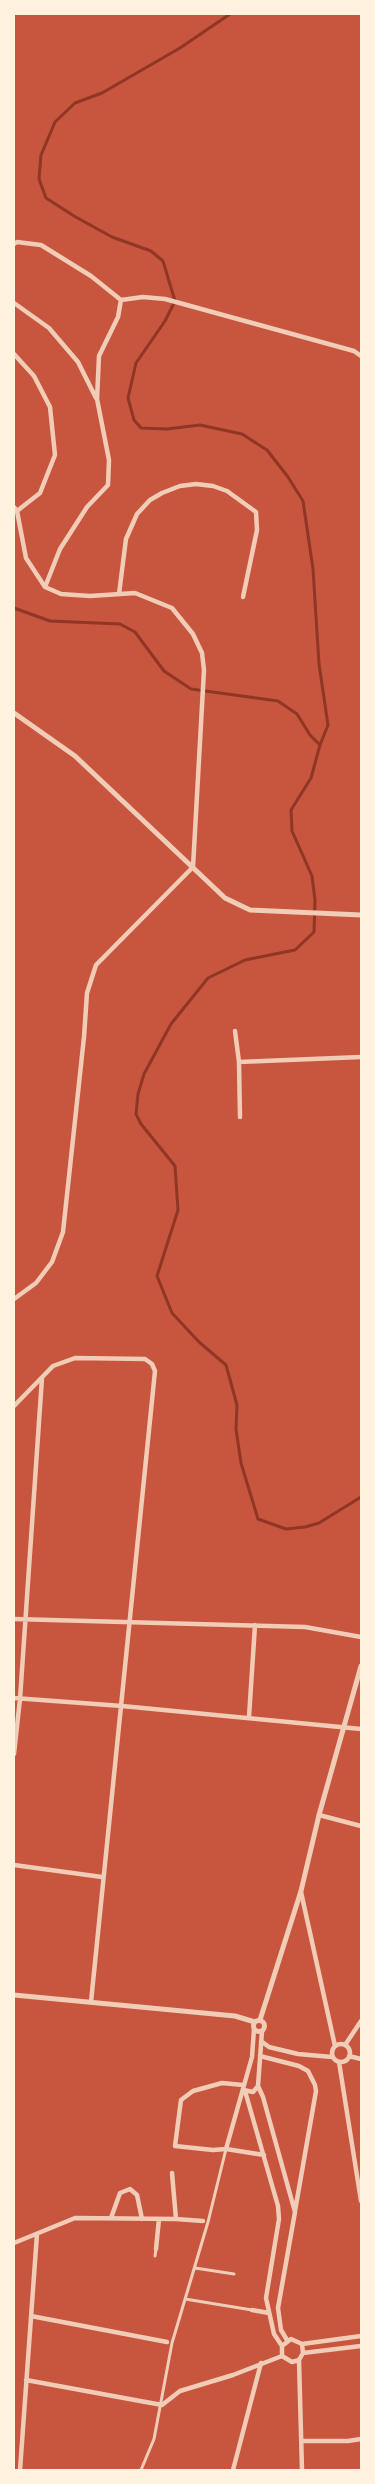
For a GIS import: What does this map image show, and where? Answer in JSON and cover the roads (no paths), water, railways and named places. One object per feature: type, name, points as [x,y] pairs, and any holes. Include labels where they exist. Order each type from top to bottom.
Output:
[{"type":"street","points":[[14,244],[17,242],[41,245],[91,276],[121,300],[166,298],[354,351],[361,356]]},
{"type":"street","points":[[45,587],[60,549],[88,507],[108,485],[109,460],[97,399],[100,356],[118,317],[121,300]]},
{"type":"street","points":[[14,303],[49,328],[78,362],[97,399]]},
{"type":"street","points":[[14,354],[34,376],[50,407],[55,455],[40,493],[15,509],[26,558],[45,587],[61,594],[119,594],[135,592],[172,608],[193,634],[202,653],[204,670],[193,867],[96,965],[86,993],[84,1037],[63,1232],[52,1262],[36,1283],[14,1299]]},
{"type":"street","points":[[119,594],[126,539],[133,519],[150,500],[162,492],[180,486],[196,484],[213,486],[227,491],[256,512],[257,530],[243,597]]},
{"type":"street","points":[[14,713],[75,756],[225,898],[235,904],[250,910],[361,915]]},
{"type":"street","points":[[235,1031],[239,1062],[240,1117]]},
{"type":"street","points":[[239,1062],[361,1056]]},
{"type":"street","points":[[14,1406],[53,1366],[75,1358],[145,1359],[152,1364],[154,1371],[91,2002]]},
{"type":"street","points":[[14,1754],[26,1620],[42,1378]]},
{"type":"street","points":[[14,1619],[130,1624],[255,1625],[324,1629],[361,1637]]},
{"type":"street","points":[[249,1717],[255,1625]]},
{"type":"street","points":[[141,2470],[154,2439],[162,2405],[170,2343],[195,2268],[205,2222],[252,2057],[254,2029],[301,1891],[319,1815],[361,1666]]},
{"type":"street","points":[[14,1698],[249,1717],[361,1729]]},
{"type":"street","points":[[319,1815],[361,1826]]},
{"type":"street","points":[[14,1865],[102,1877]]},
{"type":"street","points":[[301,1891],[335,2046],[332,2051],[332,2057]]},
{"type":"street","points":[[14,1995],[235,2016],[264,2024],[258,2084],[253,2092],[222,2083],[194,2091],[181,2100],[175,2146],[213,2150],[226,2149],[264,2155]]},
{"type":"street","points":[[345,2045],[361,2021]]},
{"type":"street","points":[[254,2029],[262,2031]]},
{"type":"street","points":[[261,2041],[268,2047],[298,2054],[332,2057],[339,2062],[345,2061],[349,2056],[349,2050],[345,2045]]},
{"type":"street","points":[[335,2046],[345,2045]]},
{"type":"street","points":[[260,2056],[299,2066],[308,2071],[315,2084],[316,2091],[278,2308],[281,2330],[287,2340]]},
{"type":"street","points":[[349,2056],[361,2059]]},
{"type":"street","points":[[339,2062],[361,2201]]},
{"type":"street","points":[[246,2079],[252,2078],[258,2084],[263,2097],[295,2212]]},
{"type":"street","points":[[243,2088],[264,2155],[279,2219],[267,2286],[269,2313],[274,2334],[282,2346],[282,2356]]},
{"type":"street","points":[[172,2173],[176,2219]]},
{"type":"street","points":[[111,2218],[120,2193],[130,2189],[137,2194],[142,2219]]},
{"type":"street","points":[[14,2244],[75,2218],[176,2219],[205,2222]]},
{"type":"street","points":[[155,2256],[159,2219]]},
{"type":"street","points":[[20,2470],[37,2234]]},
{"type":"street","points":[[195,2268],[234,2274]]},
{"type":"street","points":[[185,2299],[269,2313]]},
{"type":"street","points":[[31,2316],[170,2343]]},
{"type":"street","points":[[302,2344],[361,2336]]},
{"type":"street","points":[[287,2340],[297,2340],[302,2344],[303,2353],[299,2360],[302,2470]]},
{"type":"street","points":[[282,2346],[287,2340]]},
{"type":"street","points":[[303,2353],[361,2346]]},
{"type":"street","points":[[26,2380],[162,2405],[180,2391],[233,2375],[282,2356],[292,2362],[299,2360]]},
{"type":"street","points":[[233,2470],[261,2363]]},
{"type":"street","points":[[302,2441],[348,2441],[361,2438]]},
{"type":"waterway","points":[[230,14],[180,48],[102,93],[75,103],[55,122],[41,155],[39,179],[46,198],[112,237],[151,251],[163,261],[175,301],[165,321],[136,363],[128,398],[134,420],[141,428],[167,429],[200,425],[242,434],[267,450],[288,477],[303,501],[313,569],[319,664],[328,725],[320,745],[311,778],[291,810],[292,831],[312,876],[315,900],[314,932],[295,950],[245,960],[208,978],[171,1024],[144,1074],[138,1094],[136,1114],[141,1124],[175,1166],[178,1210],[157,1276],[172,1313],[199,1342],[226,1365],[237,1405],[236,1429],[241,1463],[258,1519],[286,1529],[305,1527],[319,1523],[361,1497]]},
{"type":"waterway","points":[[14,608],[50,621],[120,624],[135,632],[164,671],[191,689],[278,701],[297,714],[310,735],[320,745]]}]
